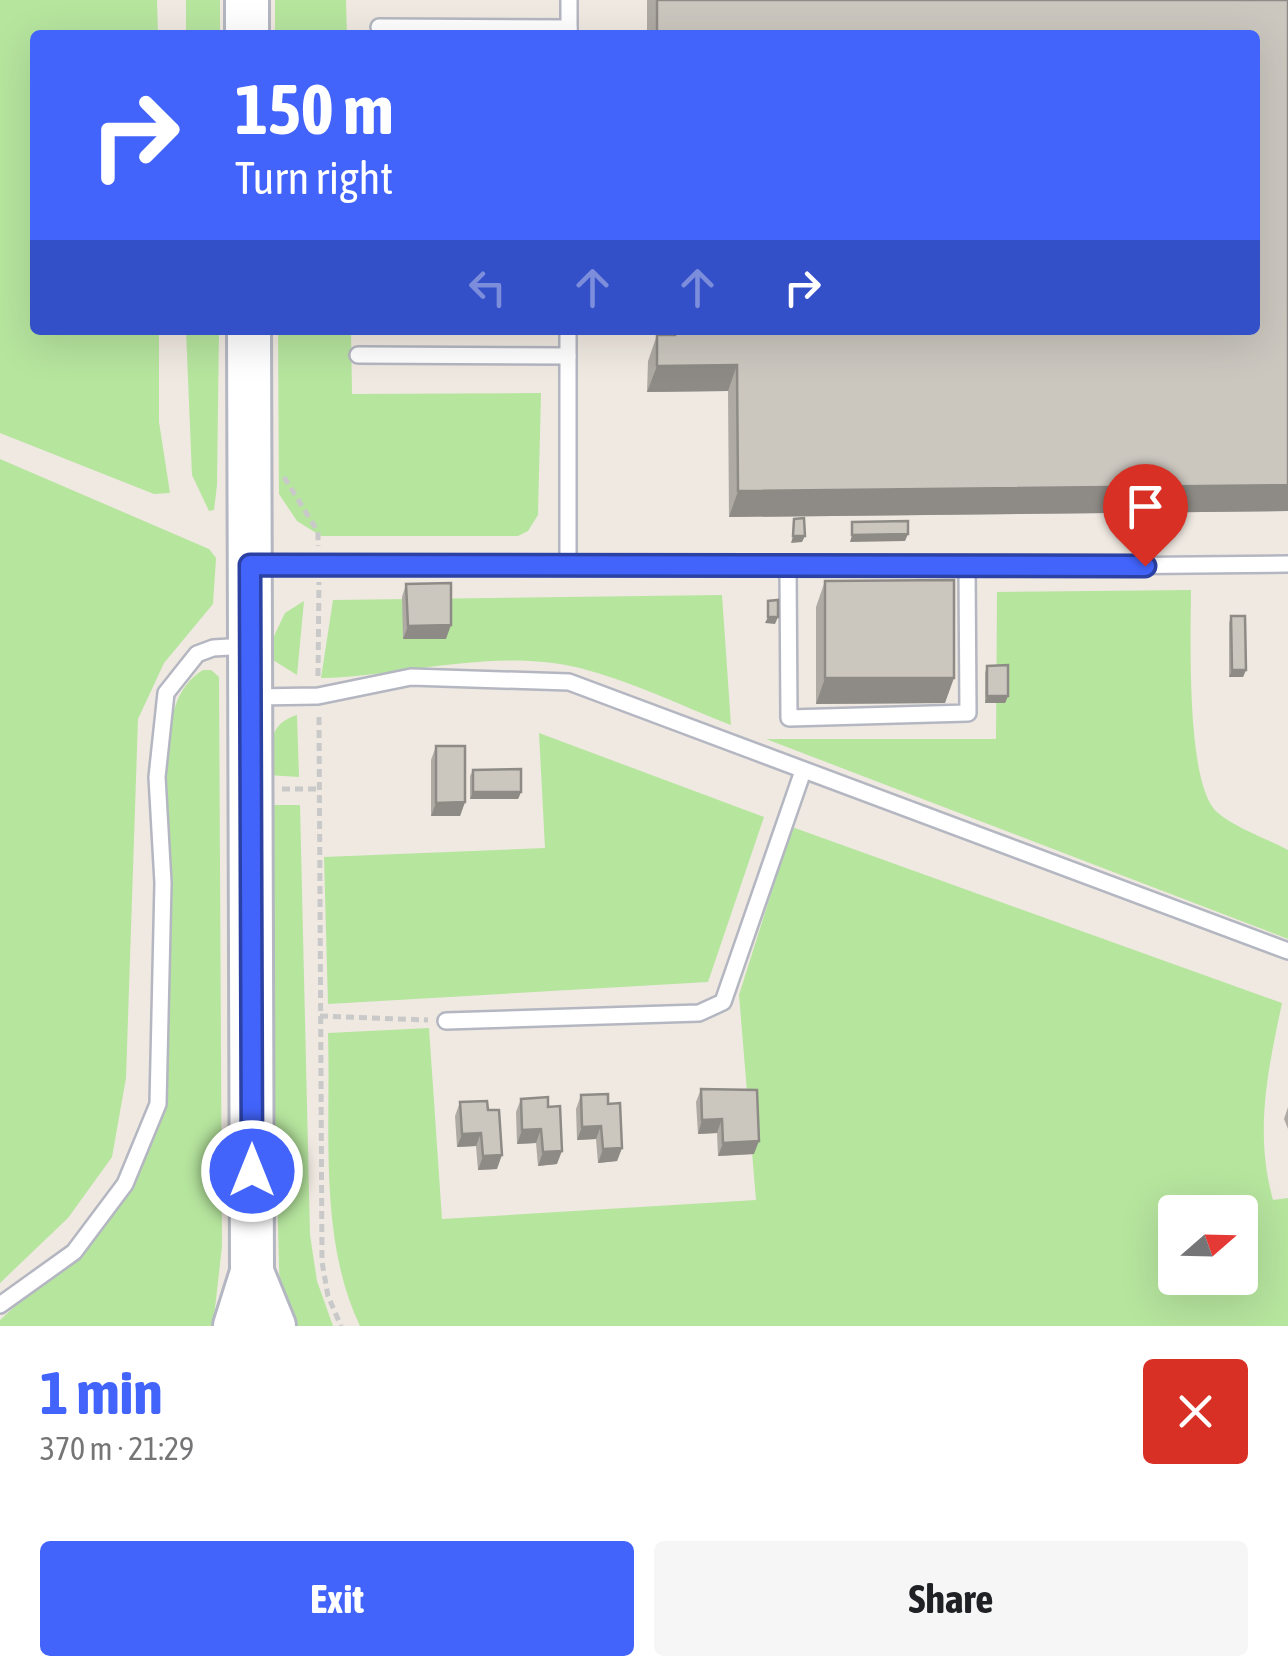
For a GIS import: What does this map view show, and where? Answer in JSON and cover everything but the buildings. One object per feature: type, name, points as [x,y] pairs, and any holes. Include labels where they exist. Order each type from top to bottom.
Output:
[{"type":"street","points":[[247,0],[247,30]]},
{"type":"street","points":[[234,1326],[252,1272],[248,335]]},
{"type":"street","points":[[252,1272],[274,1326]]},
{"type":"lane","points":[[569,0],[569,30]]},
{"type":"lane","points":[[380,27],[493,30]]},
{"type":"lane","points":[[568,335],[568,566]]},
{"type":"lane","points":[[358,355],[568,356]]},
{"type":"lane","points":[[250,565],[788,568],[1288,564]]},
{"type":"lane","points":[[788,568],[789,718],[968,713],[967,567]]},
{"type":"lane","points":[[0,1305],[74,1252],[125,1184],[158,1104],[163,883],[158,777],[166,693],[180,672],[205,650],[251,646]]},
{"type":"lane","points":[[251,697],[318,696],[411,677],[569,682],[1288,951]]},
{"type":"lane","points":[[446,1021],[699,1013],[723,1002],[803,771]]},
{"type":"path","points":[[279,468],[318,532],[322,1262],[328,1296],[341,1326]]},
{"type":"path","points":[[320,1016],[446,1021]]},
{"type":"green space","points":[[0,0],[157,0],[158,30],[30,30],[30,335],[159,335],[159,422],[170,493],[154,494],[0,433]]},
{"type":"green space","points":[[186,0],[220,0],[220,30],[186,30]]},
{"type":"green space","points":[[275,0],[346,0],[347,30],[275,30]]},
{"type":"green space","points":[[186,335],[219,335],[214,510],[209,511],[192,475]]},
{"type":"green space","points":[[278,335],[351,335],[352,394],[541,393],[538,515],[528,531],[518,536],[321,536],[297,521],[279,494]]},
{"type":"green space","points":[[0,459],[209,549],[216,558],[213,604],[164,663],[138,719],[126,1078],[112,1157],[68,1218],[0,1283]]},
{"type":"green space","points":[[1191,590],[1192,708],[1200,773],[1207,797],[1218,813],[1288,850],[1288,939],[766,739],[996,739],[997,592]]},
{"type":"green space","points":[[722,595],[731,725],[618,680],[548,662],[483,661],[321,678],[333,600]]},
{"type":"green space","points":[[304,601],[297,675],[265,655],[285,613]]},
{"type":"green space","points":[[203,670],[211,670],[219,677],[222,1246],[213,1326],[0,1326],[0,1320],[82,1245],[140,1171],[151,1125],[167,748],[180,694]]},
{"type":"green space","points":[[297,715],[299,777],[268,775],[275,731]]},
{"type":"green space","points":[[539,733],[764,817],[708,982],[328,1004],[324,857],[545,848]]},
{"type":"green space","points":[[272,805],[300,805],[310,1235],[317,1281],[333,1326],[285,1326],[280,1302],[267,815]]},
{"type":"green space","points":[[792,827],[1282,1003],[1265,1101],[1264,1150],[1273,1200],[1288,1198],[1288,1326],[360,1326],[347,1292],[332,1220],[328,1033],[429,1028],[442,1219],[756,1200],[739,995]]},
{"type":"route","points":[[252,1171],[250,565],[1145,566]]}]
